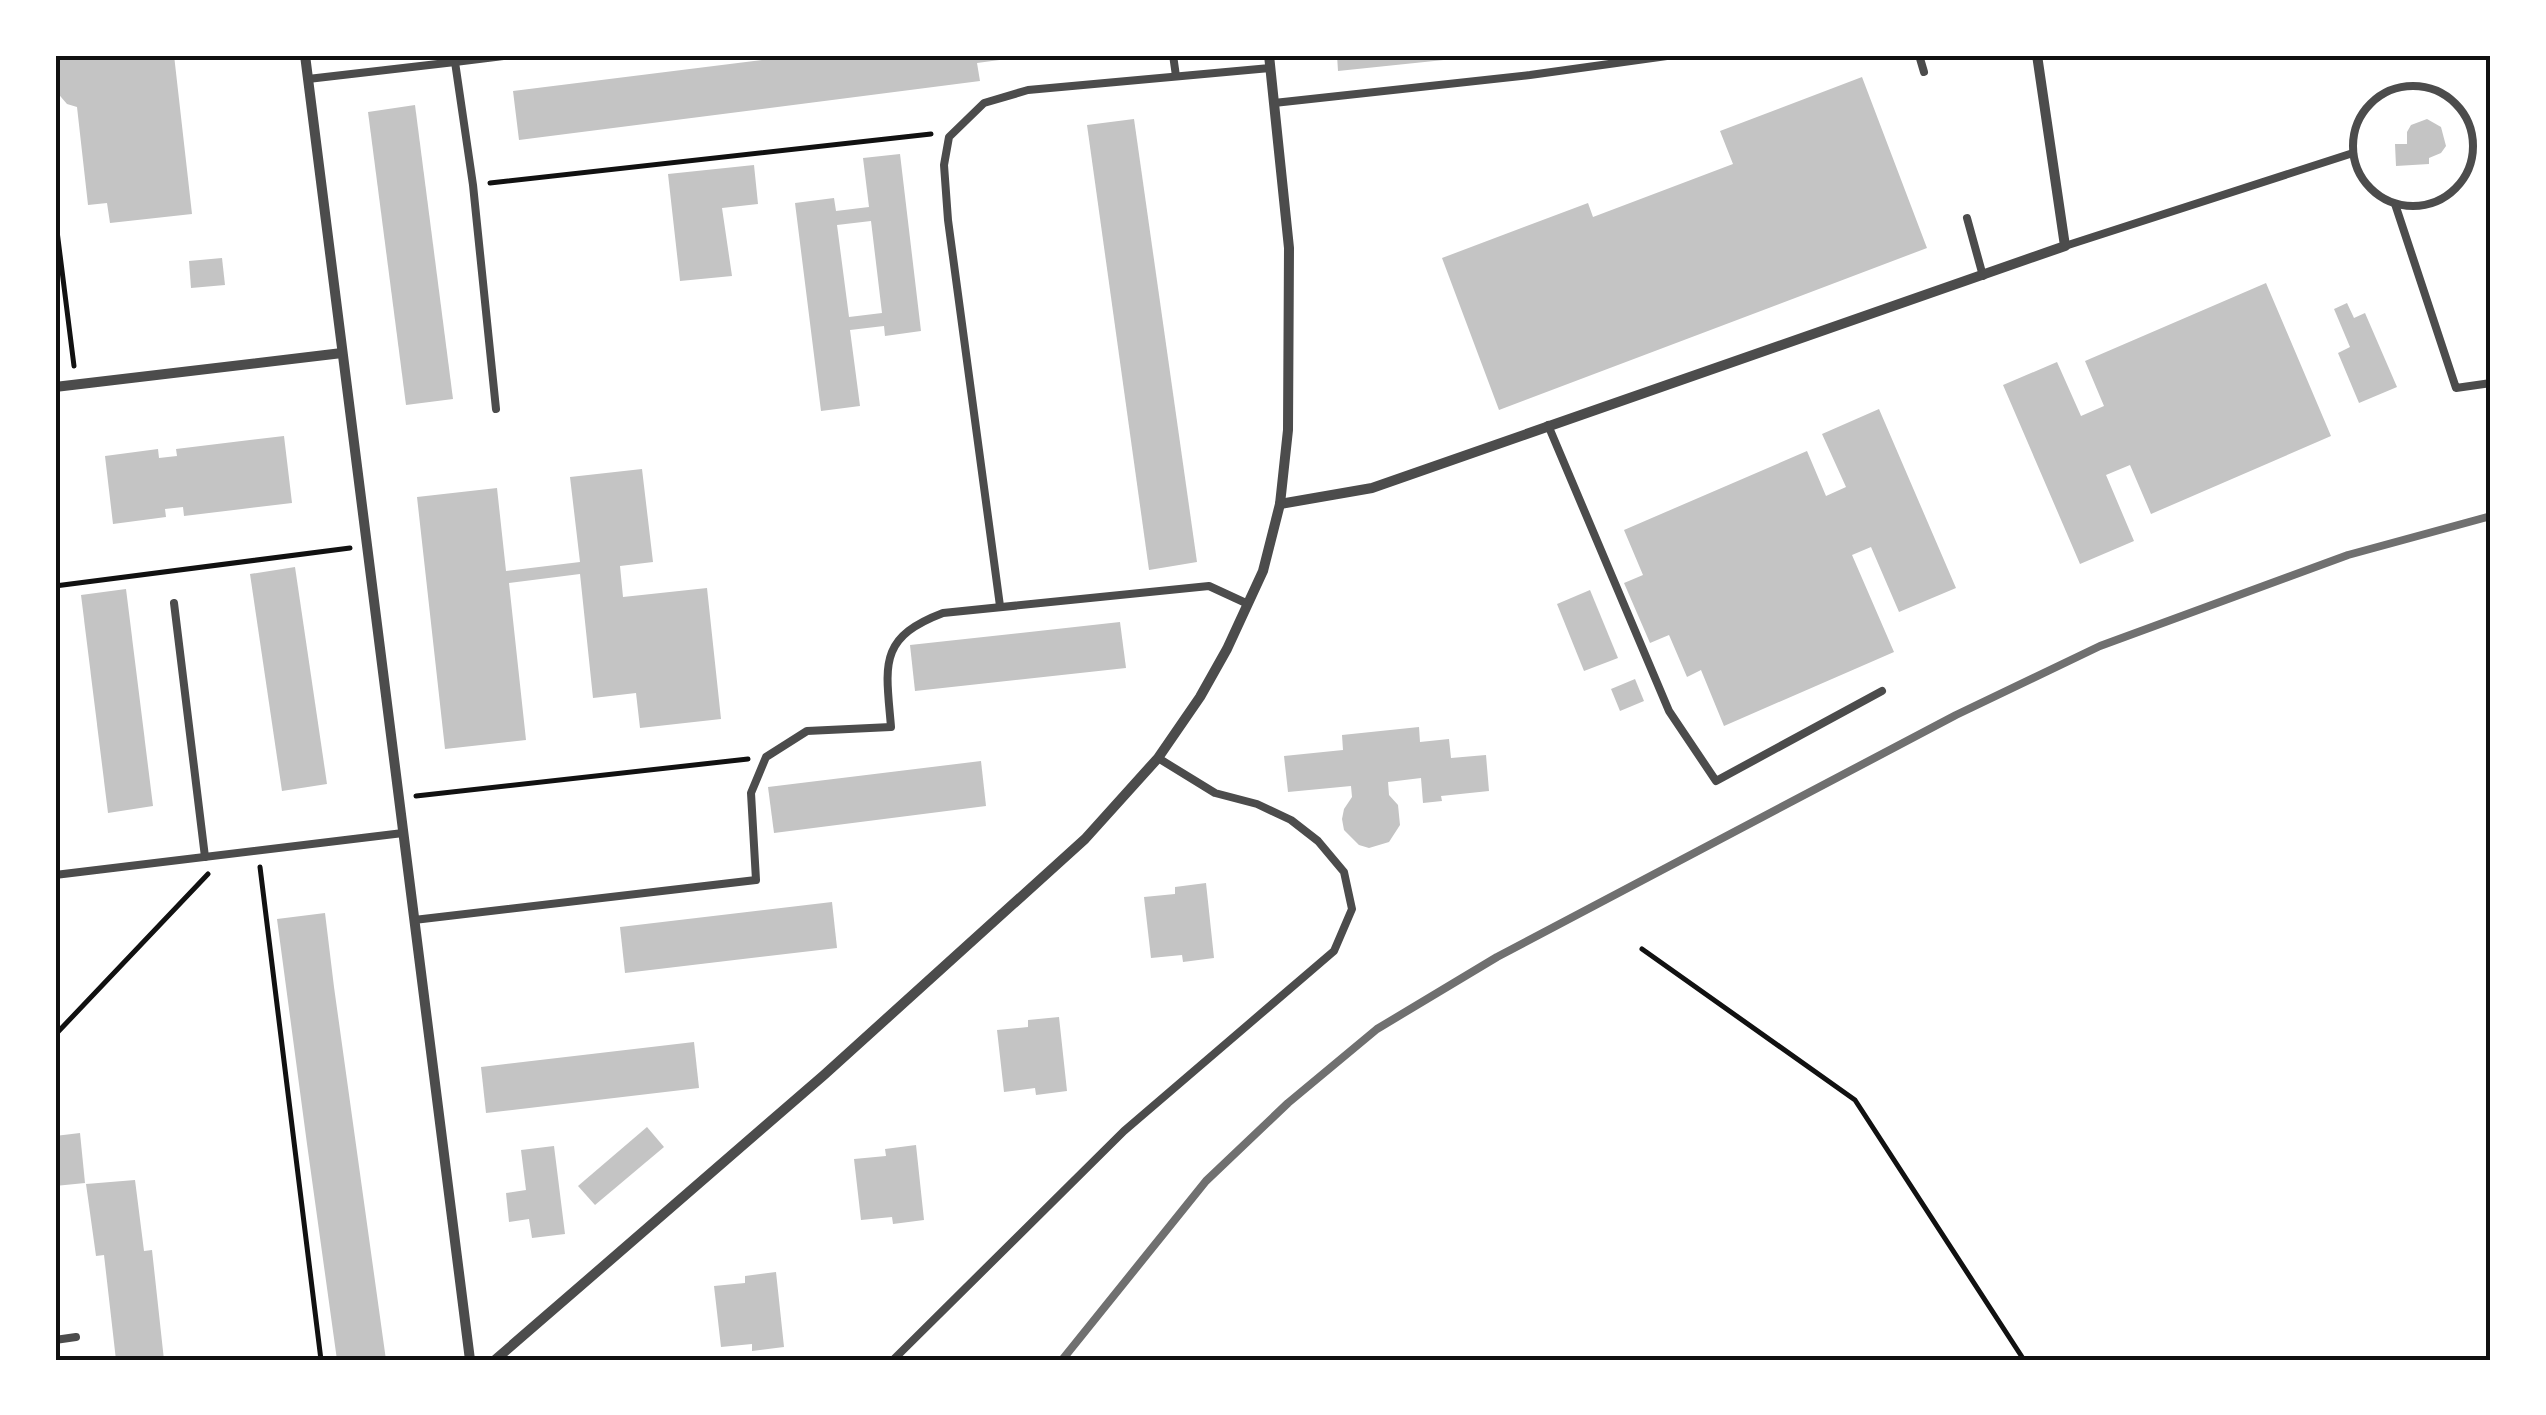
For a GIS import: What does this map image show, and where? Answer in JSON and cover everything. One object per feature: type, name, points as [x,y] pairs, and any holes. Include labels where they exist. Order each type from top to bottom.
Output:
[{"type":"street","points":[[304,55],[470,1360]]},
{"type":"street","points":[[495,1360],[824,1075],[1085,839],[1158,758],[1200,697],[1262,571],[1280,504],[1288,430],[1290,248],[1269,55]]},
{"type":"street","points":[[1280,504],[1372,488],[2066,246],[2037,55]]},
{"type":"street","points":[[55,387],[342,353]]},
{"type":"lane","points":[[308,79],[511,55]]},
{"type":"lane","points":[[1173,55],[1176,76]]},
{"type":"lane","points":[[1274,103],[1674,55]]},
{"type":"lane","points":[[1919,55],[1924,72]]},
{"type":"lane","points":[[456,62],[496,410]]},
{"type":"lane","points":[[1000,606],[948,220],[944,165],[949,138],[984,103],[1014,94],[1270,68]]},
{"type":"lane","points":[[2431,88],[2462,111],[2471,129],[2470,167],[2448,196],[2412,207],[2394,204],[2366,184],[2352,153],[2354,133],[2361,114],[2392,89],[2431,88]]},
{"type":"lane","points":[[2066,246],[2352,153]]},
{"type":"lane","points":[[2394,204],[2456,388],[2491,383]]},
{"type":"lane","points":[[1966,218],[1984,276]]},
{"type":"lane","points":[[1548,425],[1669,711],[1716,781],[1882,691]]},
{"type":"lane","points":[[414,920],[756,880],[751,794],[766,757],[808,730],[891,727],[887,676],[893,644],[916,623],[943,613],[1209,586],[1248,604]]},
{"type":"lane","points":[[174,603],[204,857]]},
{"type":"lane","points":[[893,1360],[1124,1131],[1334,951],[1352,909],[1344,872],[1318,840],[1291,820],[1256,804],[1215,794],[1158,758]]},
{"type":"lane","points":[[55,875],[403,833]]},
{"type":"lane","points":[[55,1340],[76,1337]]},
{"type":"path","points":[[472,185],[924,133],[949,138]]},
{"type":"path","points":[[55,215],[76,384]]},
{"type":"path","points":[[55,586],[367,545]]},
{"type":"path","points":[[399,798],[766,757]]},
{"type":"path","points":[[258,850],[321,1360]]},
{"type":"path","points":[[55,1035],[208,875],[204,857]]},
{"type":"path","points":[[1642,948],[1855,1100],[2024,1360]]},
{"type":"building","points":[[61,55],[104,55],[107,59],[174,55],[192,214],[110,223],[107,203],[88,205],[77,107],[67,104],[55,90],[55,64]]},
{"type":"building","points":[[801,55],[1022,57],[977,63],[980,81],[519,140],[513,91]]},
{"type":"building","points":[[1337,55],[1463,55],[1463,58],[1338,71]]},
{"type":"building","points":[[1862,77],[1927,248],[1499,410],[1442,258],[1588,203],[1593,217],[1733,164],[1720,131]]},
{"type":"building","points":[[415,105],[453,399],[406,405],[368,112]]},
{"type":"building","points":[[1134,119],[1197,562],[1149,570],[1087,125]]},
{"type":"building","points":[[2427,119],[2441,127],[2446,146],[2429,158],[2429,164],[2396,166],[2395,144],[2407,144],[2411,125]]},
{"type":"building","points":[[900,154],[921,331],[885,336],[884,326],[850,330],[860,406],[821,411],[795,203],[834,198],[836,211],[869,207],[863,158]],"holes":[[[871,221],[882,313],[849,317],[837,225]]]},
{"type":"building","points":[[754,165],[758,204],[722,208],[732,276],[680,281],[668,174]]},
{"type":"building","points":[[222,258],[225,285],[191,288],[189,261]]},
{"type":"building","points":[[2266,283],[2331,436],[2151,514],[2130,465],[2106,475],[2134,541],[2080,564],[2003,385],[2057,362],[2081,416],[2104,406],[2085,361]]},
{"type":"building","points":[[2347,303],[2354,318],[2365,313],[2397,387],[2359,403],[2338,353],[2350,347],[2334,309]]},
{"type":"building","points":[[1879,409],[1956,588],[1899,612],[1871,547],[1852,555],[1894,652],[1724,726],[1701,670],[1687,677],[1669,635],[1650,643],[1624,583],[1643,575],[1624,530],[1807,451],[1826,496],[1846,487],[1822,434]]},
{"type":"building","points":[[284,436],[292,503],[184,516],[183,507],[165,509],[166,517],[113,524],[105,456],[158,449],[159,458],[177,456],[176,449]]},
{"type":"building","points":[[642,469],[653,562],[620,566],[623,597],[707,588],[721,719],[640,728],[636,693],[593,698],[580,574],[509,583],[526,740],[445,749],[417,497],[497,488],[506,571],[580,562],[570,477]]},
{"type":"building","points":[[295,567],[327,784],[282,791],[250,574]]},
{"type":"building","points":[[126,589],[153,806],[108,813],[81,595]]},
{"type":"building","points":[[1590,590],[1618,658],[1584,671],[1557,604]]},
{"type":"building","points":[[1120,622],[1126,668],[915,691],[910,645]]},
{"type":"building","points":[[1635,679],[1644,701],[1620,711],[1611,689]]},
{"type":"building","points":[[1419,727],[1420,742],[1449,739],[1451,758],[1486,755],[1489,791],[1441,796],[1442,801],[1423,803],[1421,778],[1388,782],[1389,795],[1398,805],[1400,825],[1389,842],[1369,848],[1359,845],[1344,830],[1342,819],[1352,797],[1351,786],[1288,792],[1284,756],[1343,750],[1342,735]]},
{"type":"building","points":[[981,761],[986,806],[774,833],[768,787]]},
{"type":"building","points":[[1206,883],[1214,958],[1183,962],[1182,955],[1151,958],[1144,897],[1175,894],[1175,887]]},
{"type":"building","points":[[832,902],[837,948],[625,973],[620,927]]},
{"type":"building","points":[[325,913],[386,1360],[337,1360],[307,1144],[277,919]]},
{"type":"building","points":[[1059,1017],[1067,1091],[1036,1095],[1035,1088],[1004,1092],[997,1030],[1028,1027],[1028,1020]]},
{"type":"building","points":[[694,1042],[699,1088],[486,1113],[481,1067]]},
{"type":"building","points":[[647,1127],[664,1147],[595,1205],[578,1186]]},
{"type":"building","points":[[80,1133],[85,1183],[55,1186],[55,1136]]},
{"type":"building","points":[[916,1145],[924,1220],[893,1224],[892,1217],[861,1220],[854,1159],[886,1156],[885,1149]]},
{"type":"building","points":[[554,1146],[565,1234],[532,1238],[529,1219],[509,1222],[506,1193],[526,1190],[521,1150]]},
{"type":"building","points":[[135,1180],[144,1251],[152,1250],[164,1360],[116,1360],[104,1255],[96,1256],[86,1184]]},
{"type":"building","points":[[776,1272],[784,1347],[752,1351],[752,1344],[721,1347],[714,1286],[745,1283],[745,1276]]},
{"type":"railway","points":[[1062,1360],[1206,1181],[1288,1103],[1377,1029],[1497,957],[1956,715],[2100,646],[2348,555],[2491,516]]}]
